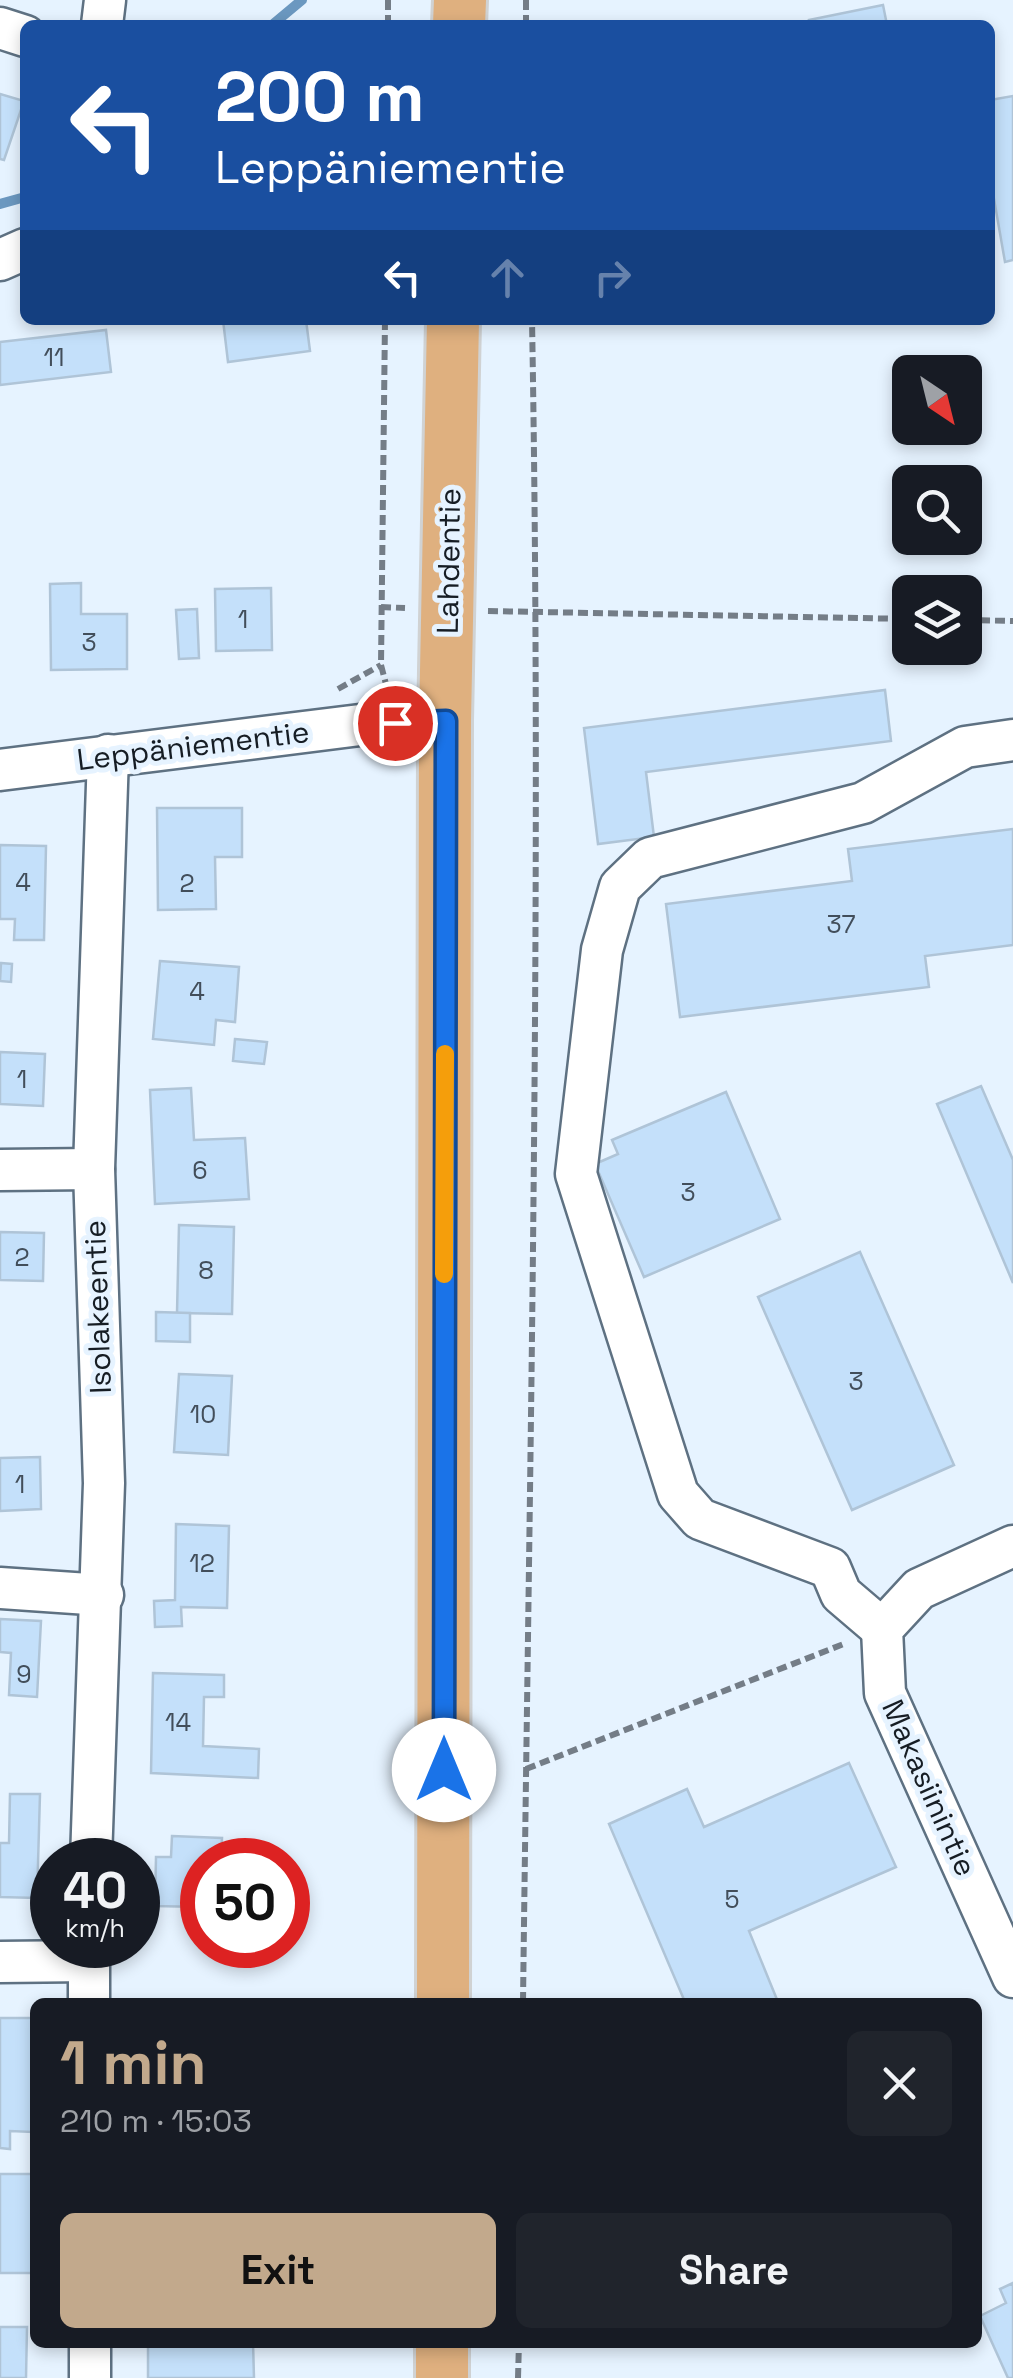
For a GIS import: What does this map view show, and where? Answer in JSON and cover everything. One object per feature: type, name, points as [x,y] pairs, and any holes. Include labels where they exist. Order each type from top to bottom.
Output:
[{"type":"main road","name":"Lahdentie","points":[[443,1998],[420,722],[453,325]]},
{"type":"main road","points":[[442,2348],[442,2378]]},
{"type":"street","name":"Leppäniementie","points":[[0,770],[420,722]]},
{"type":"street","points":[[1013,740],[965,747],[863,804],[650,858],[620,887],[602,950],[576,1174],[678,1494],[700,1519],[830,1568],[841,1594],[882,1629],[919,1589],[1013,1546]]},
{"type":"street","name":"Isolakeentie","points":[[93,1838],[103,1594],[94,1170],[108,755]]},
{"type":"street","points":[[0,1170],[94,1170]]},
{"type":"street","points":[[0,1588],[103,1594]]},
{"type":"street","name":"Makasiinintie","points":[[882,1629],[885,1693],[1013,1977]]},
{"type":"street","points":[[0,1962],[30,1959]]},
{"type":"street","points":[[89,1968],[89,1998]]},
{"type":"street","points":[[90,2348],[90,2378]]},
{"type":"path","points":[[385,325],[381,665],[420,722]]},
{"type":"path","points":[[523,1998],[534,1300],[537,613],[532,325]]},
{"type":"path","points":[[537,613],[892,619]]},
{"type":"path","points":[[982,620],[1013,620]]},
{"type":"path","points":[[526,1769],[882,1629]]},
{"type":"path","points":[[518,2378],[519,2348]]},
{"type":"building","points":[[883,5],[886,20],[809,20]]},
{"type":"building","points":[[0,94],[20,100],[20,113],[4,160],[0,159]]},
{"type":"building","points":[[1013,96],[1013,260],[1005,262],[995,205],[995,99]]},
{"type":"building","points":[[224,325],[307,325],[310,351],[228,362]]},
{"type":"building","points":[[106,330],[111,372],[0,385],[0,342]]},
{"type":"building","points":[[81,583],[81,614],[127,614],[127,669],[51,670],[50,584]]},
{"type":"building","points":[[271,588],[272,650],[216,651],[215,589]]},
{"type":"building","points":[[197,609],[199,658],[179,659],[176,610]]},
{"type":"building","points":[[885,690],[891,741],[646,772],[654,837],[598,844],[584,728]]},
{"type":"building","points":[[157,808],[242,808],[242,857],[215,857],[216,909],[158,910]]},
{"type":"building","points":[[1013,829],[1013,945],[925,956],[929,987],[680,1017],[666,904],[852,881],[848,849]]},
{"type":"building","points":[[0,845],[46,846],[44,940],[14,940],[15,919],[0,919]]},
{"type":"building","points":[[160,961],[239,967],[235,1022],[216,1020],[214,1045],[153,1039]]},
{"type":"building","points":[[1,963],[12,964],[11,982],[0,981]]},
{"type":"building","points":[[235,1039],[267,1042],[264,1064],[233,1061]]},
{"type":"building","points":[[0,1052],[45,1054],[43,1106],[0,1104]]},
{"type":"building","points":[[981,1086],[1013,1160],[1013,1283],[937,1104]]},
{"type":"building","points":[[191,1088],[194,1140],[245,1138],[249,1199],[155,1204],[150,1090]]},
{"type":"building","points":[[726,1092],[780,1219],[644,1277],[595,1164],[618,1154],[612,1140]]},
{"type":"building","points":[[179,1225],[234,1227],[232,1314],[177,1313]]},
{"type":"building","points":[[0,1232],[44,1233],[43,1281],[0,1280]]},
{"type":"building","points":[[860,1252],[954,1465],[852,1510],[758,1297]]},
{"type":"building","points":[[156,1312],[190,1313],[190,1342],[156,1341]]},
{"type":"building","points":[[179,1374],[232,1376],[228,1455],[174,1452]]},
{"type":"building","points":[[40,1457],[41,1509],[0,1511],[0,1458]]},
{"type":"building","points":[[176,1524],[229,1526],[227,1608],[181,1607],[182,1626],[155,1627],[154,1601],[175,1600]]},
{"type":"building","points":[[0,1619],[41,1621],[37,1697],[9,1695],[11,1653],[0,1652]]},
{"type":"building","points":[[153,1673],[224,1675],[224,1697],[204,1697],[203,1746],[259,1749],[258,1778],[151,1773]]},
{"type":"building","points":[[849,1763],[896,1867],[749,1931],[776,1998],[683,1998],[609,1824],[687,1789],[704,1827]]},
{"type":"building","points":[[10,1794],[40,1794],[39,1838],[30,1838],[30,1898],[0,1897],[0,1843],[9,1843]]},
{"type":"building","points":[[172,1836],[222,1838],[180,1838],[180,1907],[160,1906],[160,1857],[171,1857]]},
{"type":"building","points":[[0,2018],[30,2018],[30,2132],[10,2131],[10,2149],[0,2148]]},
{"type":"building","points":[[0,2174],[30,2174],[30,2273],[0,2273]]},
{"type":"building","points":[[1013,2283],[1013,2378],[1008,2378],[982,2320],[982,2315],[1006,2303],[1000,2289]]},
{"type":"building","points":[[0,2327],[27,2327],[26,2378],[0,2378]]},
{"type":"building","points":[[148,2348],[253,2348],[254,2378],[148,2378]]},
{"type":"waterway","points":[[278,20],[302,0]]},
{"type":"waterway","points":[[0,204],[20,198]]},
{"type":"slow traffic","points":[[444,1274],[445,1054]]},
{"type":"route","points":[[395,723],[446,721],[444,1770]]}]
